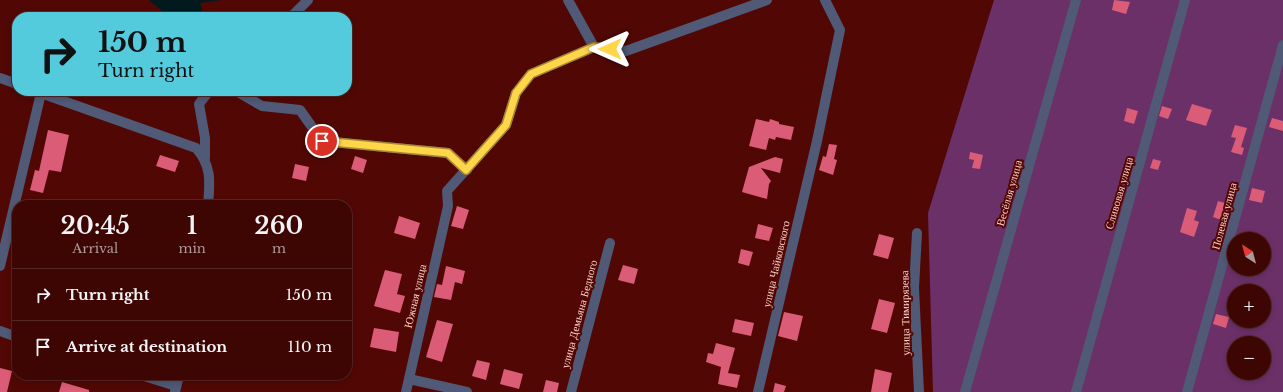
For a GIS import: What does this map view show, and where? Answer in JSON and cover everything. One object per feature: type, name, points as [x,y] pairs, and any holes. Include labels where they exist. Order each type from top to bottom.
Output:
[{"type":"street","points":[[296,12],[308,0]]},
{"type":"street","points":[[568,0],[594,47],[626,51],[767,0]]},
{"type":"street","name":"улица Чайковского","points":[[758,392],[817,141],[840,30],[825,0]]},
{"type":"street","name":"Весёлая улица","points":[[965,392],[1076,0]]},
{"type":"street","name":"Сливовая улица","points":[[1076,392],[1185,0]]},
{"type":"street","name":"Полевая улица","points":[[1187,392],[1283,45]]},
{"type":"street","name":"Южная улица","points":[[406,392],[448,206],[447,191],[506,125],[516,93],[531,74],[594,47]]},
{"type":"street","points":[[0,78],[12,82]]},
{"type":"street","points":[[14,200],[37,96]]},
{"type":"street","points":[[49,96],[196,148],[205,158]]},
{"type":"street","points":[[205,96],[199,104],[205,138],[205,158],[210,182],[208,200]]},
{"type":"street","points":[[245,96],[262,106],[300,110],[322,141],[448,153],[466,170]]},
{"type":"street","points":[[0,266],[12,211]]},
{"type":"street","name":"улица Тимирязева","points":[[917,233],[914,288],[919,392]]},
{"type":"street","name":"улица Демьяна Бедного","points":[[571,392],[610,243]]},
{"type":"street","points":[[0,331],[12,335]]},
{"type":"street","points":[[409,379],[467,392]]},
{"type":"street","points":[[154,380],[176,389]]},
{"type":"shaded area","points":[[994,0],[1283,0],[1283,392],[933,392],[928,213]]},
{"type":"water","points":[[149,0],[221,0],[200,3],[203,12],[163,12]]},
{"type":"building","points":[[1114,0],[1130,2],[1126,14],[1112,10]]},
{"type":"building","points":[[1192,104],[1212,110],[1206,126],[1186,120]]},
{"type":"building","points":[[1162,106],[1172,109],[1168,119],[1159,116]]},
{"type":"building","points":[[1127,108],[1138,111],[1134,124],[1124,121]]},
{"type":"building","points":[[1272,118],[1283,121],[1283,131],[1269,127]]},
{"type":"building","points":[[756,119],[769,122],[770,119],[779,122],[779,124],[794,127],[791,140],[776,137],[775,140],[769,138],[766,150],[749,146]]},
{"type":"building","points":[[1235,125],[1247,128],[1241,147],[1244,148],[1242,155],[1231,152],[1236,138],[1231,137]]},
{"type":"building","points":[[48,130],[69,135],[61,172],[49,170],[43,193],[30,190],[35,170],[39,171]]},
{"type":"building","points":[[829,144],[837,145],[834,159],[837,160],[833,175],[819,170],[823,156],[826,157]]},
{"type":"building","points":[[970,152],[983,155],[980,169],[972,168],[974,160],[969,159]]},
{"type":"building","points":[[160,155],[179,161],[175,172],[156,166]]},
{"type":"building","points":[[355,156],[367,160],[363,173],[351,169]]},
{"type":"building","points":[[775,157],[783,159],[780,173],[761,168],[771,181],[769,184],[767,199],[742,192],[749,167]]},
{"type":"building","points":[[1153,159],[1161,161],[1158,170],[1150,168]]},
{"type":"building","points":[[295,164],[309,167],[306,181],[292,178]]},
{"type":"building","points":[[1252,188],[1265,191],[1262,203],[1249,200]]},
{"type":"building","points":[[1218,201],[1229,204],[1224,221],[1213,217]]},
{"type":"building","points":[[457,206],[469,210],[463,229],[451,226]]},
{"type":"building","points":[[1187,208],[1197,211],[1194,220],[1199,222],[1194,237],[1180,232]]},
{"type":"building","points":[[399,216],[420,223],[415,239],[394,233]]},
{"type":"building","points":[[758,224],[773,228],[769,241],[755,238]]},
{"type":"building","points":[[879,234],[894,238],[888,259],[873,255]]},
{"type":"building","points":[[741,249],[753,252],[749,266],[738,263]]},
{"type":"building","points":[[623,265],[638,269],[634,284],[618,280]]},
{"type":"building","points":[[446,266],[465,271],[462,284],[455,282],[451,300],[434,297],[437,284],[442,285]]},
{"type":"building","points":[[385,270],[402,274],[397,294],[405,296],[400,313],[374,306]]},
{"type":"building","points":[[879,299],[895,303],[887,333],[871,329]]},
{"type":"building","points":[[784,312],[803,316],[797,341],[778,336]]},
{"type":"building","points":[[1216,314],[1227,317],[1226,328],[1213,324]]},
{"type":"building","points":[[735,319],[754,323],[751,336],[732,332]]},
{"type":"building","points":[[437,320],[453,324],[442,362],[426,357]]},
{"type":"building","points":[[374,328],[399,332],[396,352],[370,347]]},
{"type":"building","points":[[716,343],[735,348],[728,373],[740,375],[737,388],[718,384],[721,367],[706,362],[708,353],[713,354]]},
{"type":"building","points":[[477,360],[490,363],[486,380],[472,376]]},
{"type":"building","points":[[0,368],[12,371],[7,392],[0,392]]},
{"type":"building","points":[[504,369],[523,374],[519,389],[500,384]]},
{"type":"building","points":[[875,369],[892,373],[888,392],[871,392]]},
{"type":"building","points":[[546,380],[559,383],[557,392],[543,392]]},
{"type":"building","points":[[62,382],[89,390],[89,392],[59,392]]},
{"type":"building","points":[[775,383],[786,386],[784,392],[773,392]]},
{"type":"route","points":[[322,141],[448,153],[466,170],[506,125],[516,93],[531,74],[594,47],[610,49]]}]
